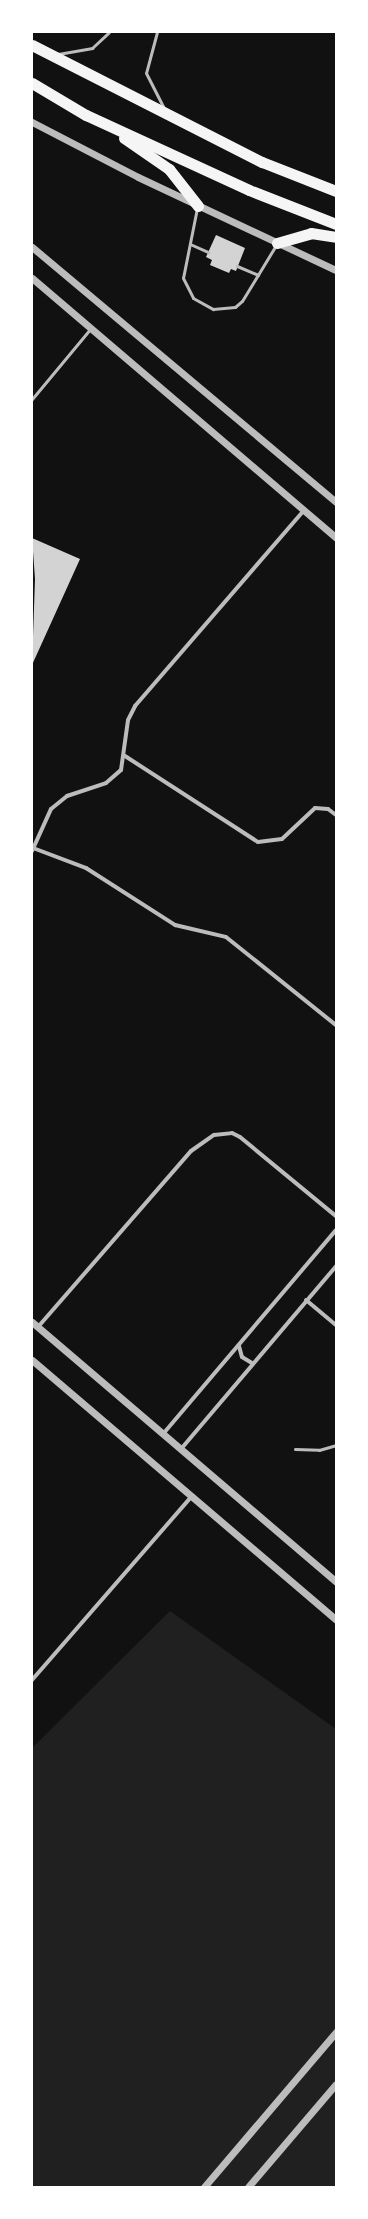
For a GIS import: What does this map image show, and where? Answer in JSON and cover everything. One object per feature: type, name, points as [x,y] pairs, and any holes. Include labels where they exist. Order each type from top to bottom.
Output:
[{"type":"highway","points":[[32,45],[262,162],[336,191]]},
{"type":"highway","points":[[32,83],[86,114],[159,161],[178,179],[198,206]]},
{"type":"highway","points":[[86,114],[249,190],[336,224]]},
{"type":"highway","points":[[276,243],[311,233],[336,237]]},
{"type":"street","points":[[32,122],[198,206],[336,270]]},
{"type":"street","points":[[32,247],[336,502]]},
{"type":"street","points":[[32,278],[336,538]]},
{"type":"street","points":[[304,510],[144,693],[128,720],[125,756],[116,776],[67,796],[51,809],[33,849],[86,868],[176,925],[226,937],[336,1025]]},
{"type":"street","points":[[125,756],[258,842],[282,839],[314,808],[328,809],[336,815]]},
{"type":"street","points":[[336,1216],[240,1137],[232,1133],[214,1135],[190,1151],[35,1324],[336,1582]]},
{"type":"street","points":[[163,1434],[336,1230]]},
{"type":"street","points":[[181,1449],[336,1266]]},
{"type":"street","points":[[306,1300],[336,1325]]},
{"type":"street","points":[[239,1346],[242,1357],[252,1364]]},
{"type":"street","points":[[32,1360],[191,1498],[336,1620]]},
{"type":"street","points":[[32,1680],[191,1498]]},
{"type":"street","points":[[204,2187],[336,2032]]},
{"type":"street","points":[[248,2187],[336,2084]]},
{"type":"lane","points":[[52,55],[92,48],[109,32]]},
{"type":"lane","points":[[157,32],[146,73],[152,89],[168,114]]},
{"type":"lane","points":[[198,206],[183,278],[185,287],[193,298],[213,309],[235,307],[242,302],[276,243]]},
{"type":"lane","points":[[190,244],[208,252]]},
{"type":"lane","points":[[237,266],[258,276]]},
{"type":"lane","points":[[32,399],[91,328]]},
{"type":"lane","points":[[295,1449],[319,1450],[336,1445]]},
{"type":"shaded area","points":[[170,1611],[336,1729],[336,2187],[32,2187],[32,1748]]},
{"type":"building","points":[[216,235],[245,248],[236,271],[231,269],[229,273],[210,265],[212,260],[206,257]]},
{"type":"building","points":[[32,538],[80,559],[32,665],[35,579]]}]
